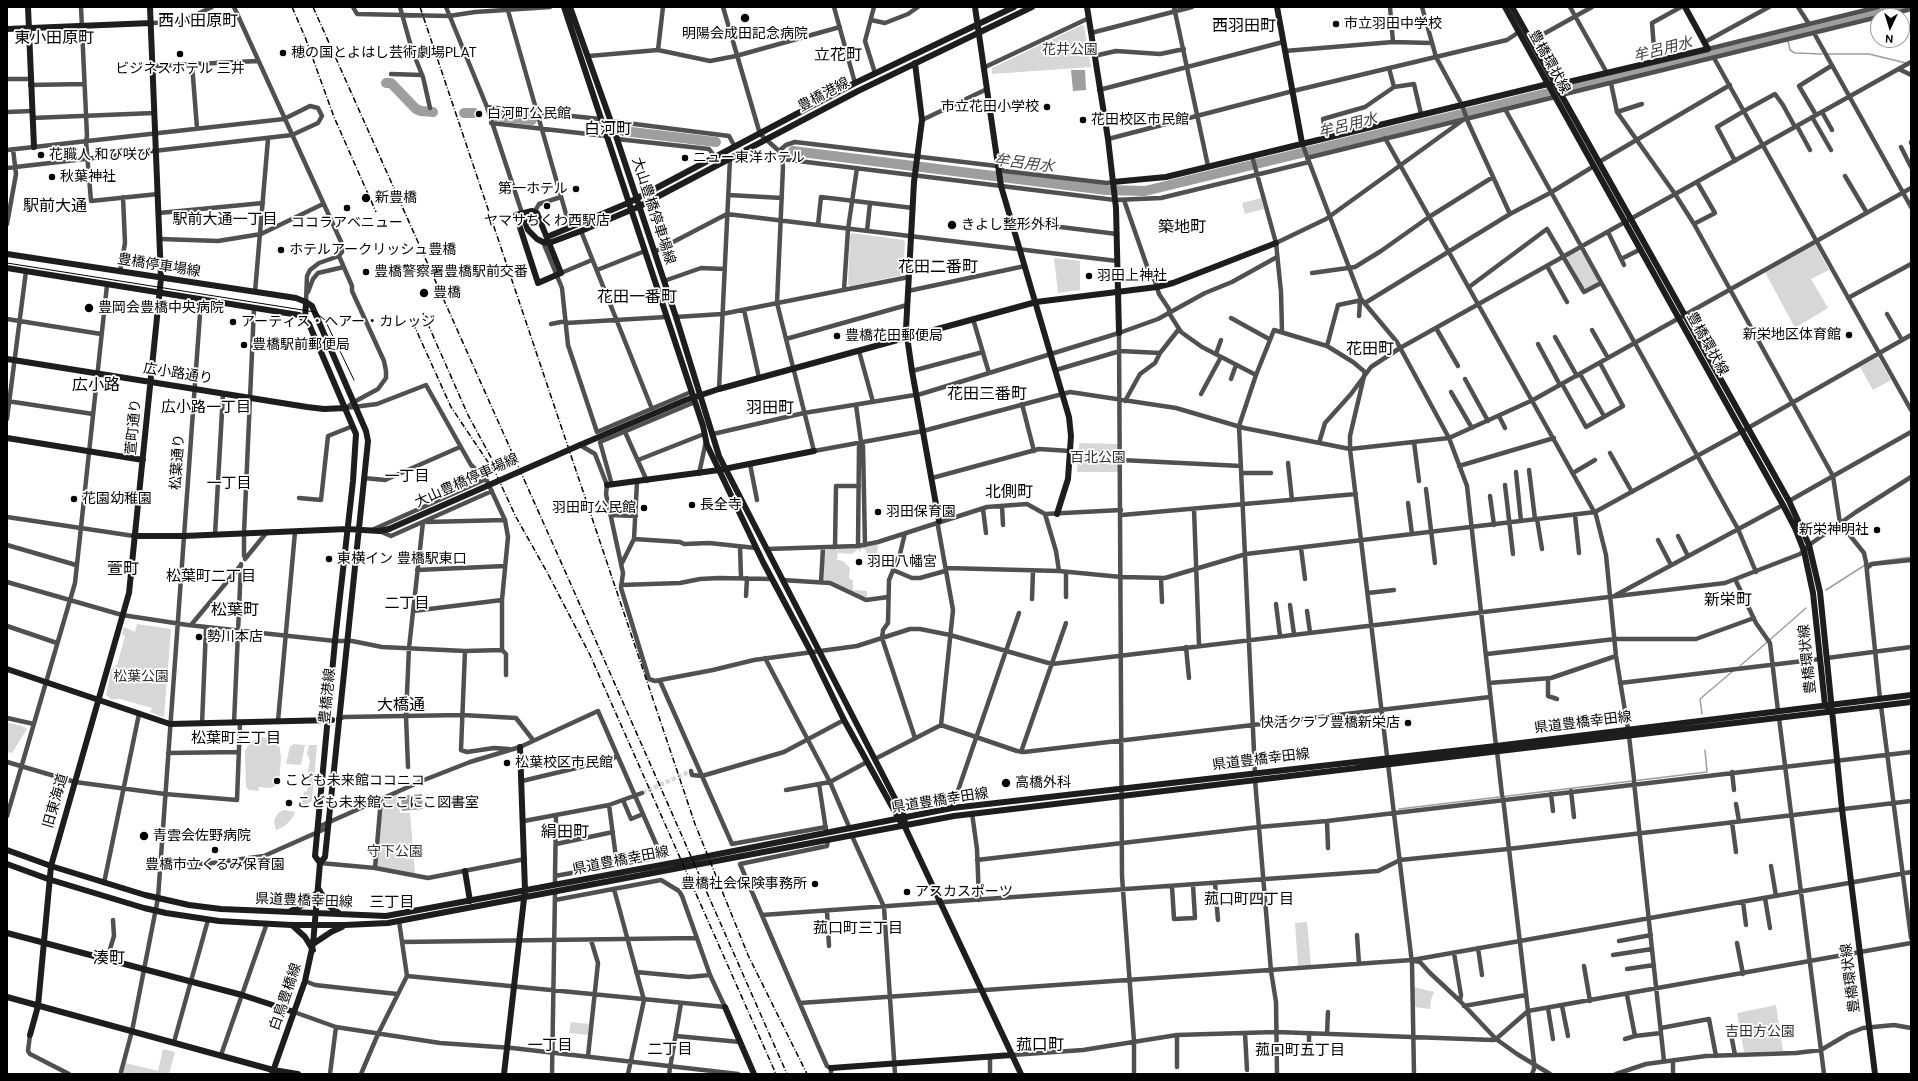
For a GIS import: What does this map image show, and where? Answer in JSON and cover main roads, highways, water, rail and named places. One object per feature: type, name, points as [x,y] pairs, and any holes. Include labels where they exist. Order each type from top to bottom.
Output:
[{"type":"main road","points":[[28,7],[30,82],[34,147]]},
{"type":"main road","name":"萱町通り","points":[[98,700],[129,593],[160,294],[161,239],[150,7]]},
{"type":"main road","name":"大山豊橋停車場線","points":[[564,7],[693,397]]},
{"type":"main road","name":"大山豊橋停車場線","points":[[134,536],[215,535],[347,529],[379,531],[389,529],[700,394],[616,136],[589,56],[570,7]]},
{"type":"main road","points":[[975,7],[977,34],[987,89],[1000,183],[1069,417],[1070,451],[1068,479],[1057,514]]},
{"type":"main road","name":"豊橋港線","points":[[544,239],[628,203],[855,83],[1014,7]]},
{"type":"main road","name":"豊橋港線","points":[[544,239],[581,231],[638,207],[858,91],[1032,7]]},
{"type":"main road","points":[[1087,7],[1108,139],[1114,191],[1118,260],[1119,333]]},
{"type":"main road","points":[[1276,7],[1284,42],[1302,143]]},
{"type":"main road","name":"豊橋環状線","points":[[1505,7],[1555,91],[1628,221],[1685,315],[1784,505],[1804,551],[1813,593],[1825,705],[1832,712]]},
{"type":"main road","name":"豊橋環状線","points":[[1512,7],[1531,41],[1555,91]]},
{"type":"main road","points":[[1114,191],[1149,179],[1208,166],[1253,159],[1302,143],[1421,114],[1464,112],[1555,91],[1607,73],[1655,61],[1692,58],[1708,49],[1685,7]]},
{"type":"main road","points":[[7,29],[151,23]]},
{"type":"main road","points":[[915,63],[922,120],[916,169],[911,237],[907,305],[907,338],[916,395],[940,521]]},
{"type":"main road","points":[[535,211],[537,213],[544,239],[559,274],[538,283],[516,216],[522,214],[535,211]]},
{"type":"main road","points":[[522,214],[528,230],[544,239]]},
{"type":"main road","name":"豊橋環状線","points":[[1628,221],[1636,251],[1679,318],[1789,501],[1809,545],[1820,592],[1842,809],[1875,1074]]},
{"type":"main road","points":[[902,819],[867,762],[844,720],[811,652],[756,548],[722,470],[714,434],[700,394],[793,370],[1036,302],[1157,287],[1173,283],[1276,243]]},
{"type":"main road","name":"豊橋停車場線","points":[[7,254],[296,298],[306,302]]},
{"type":"main road","name":"豊橋停車場線","points":[[7,268],[160,294],[300,315],[305,319]]},
{"type":"main road","points":[[306,302],[305,319],[309,324],[356,434],[347,529]]},
{"type":"main road","points":[[306,302],[312,306],[368,435],[358,530]]},
{"type":"main road","name":"広小路通り","points":[[7,359],[324,409],[346,408]]},
{"type":"main road","points":[[693,397],[706,441],[767,549],[875,759],[904,825],[912,839],[1022,1074]]},
{"type":"main road","points":[[7,438],[143,460]]},
{"type":"main road","points":[[609,485],[699,474],[814,451]]},
{"type":"main road","name":"豊橋港線","points":[[320,863],[315,856],[347,529]]},
{"type":"main road","name":"豊橋港線","points":[[315,926],[320,863],[325,857],[358,530]]},
{"type":"main road","points":[[7,669],[170,724],[338,719]]},
{"type":"main road","name":"県道豊橋幸田線","points":[[7,850],[51,866],[158,898],[221,910],[386,916],[827,834],[852,836],[935,818],[1122,792],[1628,732],[1778,711],[1911,695]]},
{"type":"main road","name":"旧東海道","points":[[30,1035],[38,1006],[48,879],[98,700]]},
{"type":"main road","name":"県道豊橋幸田線","points":[[1628,732],[1779,718],[1911,702]]},
{"type":"main road","points":[[504,1074],[525,890],[524,821],[520,746]]},
{"type":"main road","name":"県道豊橋幸田線","points":[[7,864],[48,879],[155,911],[208,920],[266,924],[345,926],[399,921],[555,892],[952,808],[1122,792]]},
{"type":"main road","points":[[465,871],[470,901]]},
{"type":"main road","points":[[287,912],[306,903],[318,890],[328,905],[340,914]]},
{"type":"main road","points":[[292,925],[313,947],[331,932],[345,926]]},
{"type":"main road","name":"白鳥豊橋線","points":[[272,1072],[305,981],[313,947],[315,926]]},
{"type":"main road","points":[[7,933],[242,995],[294,1012]]},
{"type":"main road","points":[[7,997],[221,1055],[272,1072],[298,1074]]},
{"type":"main road","points":[[725,1007],[754,1074]]},
{"type":"main road","points":[[831,1071],[895,1064],[1012,1055]]},
{"type":"waterway","name":"牟呂用水","points":[[793,151],[1106,190],[1145,191],[1902,7]]},
{"type":"waterway","points":[[1788,41],[1790,50],[1795,53],[1822,54]]},
{"type":"waterway","points":[[1828,54],[1869,54],[1906,63]]},
{"type":"waterway","name":"牟呂用水","points":[[386,83],[391,83],[416,109],[433,112]]},
{"type":"waterway","name":"牟呂用水","points":[[464,113],[474,113]]},
{"type":"waterway","name":"牟呂用水","points":[[496,116],[532,120]]},
{"type":"waterway","name":"牟呂用水","points":[[623,131],[716,142]]},
{"type":"waterway","points":[[1868,563],[1911,557]]},
{"type":"waterway","points":[[1826,590],[1865,565]]},
{"type":"waterway","points":[[1740,666],[1806,608]]},
{"type":"waterway","points":[[1702,714],[1700,699],[1733,671]]},
{"type":"waterway","points":[[1399,809],[1707,772],[1705,750]]},
{"type":"tunnel","points":[[642,793],[691,771]]},
{"type":"tram line","points":[[7,263],[315,312],[325,320],[354,380]]},
{"type":"railway","points":[[292,7],[305,37],[334,117],[376,212]]},
{"type":"railway","points":[[313,7],[569,580],[787,1074]]},
{"type":"railway","points":[[420,7],[695,824],[748,955],[807,1074]]},
{"type":"railway","points":[[423,313],[468,415],[494,463]]},
{"type":"railway","points":[[413,323],[451,407],[496,474],[516,517],[547,572],[590,655],[776,1074]]},
{"type":"place","name":"明陽会成田記念病院","points":[[745,18]]},
{"type":"place","name":"市立羽田中学校","points":[[1336,24]]},
{"type":"place","name":"穂の国とよはし芸術劇場PLAT","points":[[283,53]]},
{"type":"place","name":"ビジネスホテル 三井","points":[[180,54]]},
{"type":"place","name":"市立花田小学校","points":[[1047,107]]},
{"type":"place","name":"白河町公民館","points":[[479,114]]},
{"type":"place","name":"花田校区市民館","points":[[1083,120]]},
{"type":"place","name":"花職人 和び咲び","points":[[41,155]]},
{"type":"place","name":"ニュー東洋ホテル","points":[[685,158]]},
{"type":"place","name":"秋葉神社","points":[[52,177]]},
{"type":"place","name":"第一ホテル","points":[[576,189]]},
{"type":"place","name":"新豊橋","points":[[366,198]]},
{"type":"place","name":"ヤマサちくわ西駅店","points":[[547,206]]},
{"type":"place","name":"ココラアベニュー","points":[[347,208]]},
{"type":"place","name":"きよし整形外科","points":[[952,225]]},
{"type":"place","name":"ホテルアークリッシュ豊橋","points":[[281,250]]},
{"type":"place","name":"豊橋警察署豊橋駅前交番","points":[[366,272]]},
{"type":"place","name":"羽田上神社","points":[[1089,276]]},
{"type":"place","name":"豊橋","points":[[424,293]]},
{"type":"place","name":"豊岡会豊橋中央病院","points":[[89,308]]},
{"type":"place","name":"アーティス・ヘアー・カレッジ","points":[[233,322]]},
{"type":"place","name":"新栄地区体育館","points":[[1849,335]]},
{"type":"place","name":"豊橋花田郵便局","points":[[837,336]]},
{"type":"place","name":"豊橋駅前郵便局","points":[[244,345]]},
{"type":"place","name":"花園幼稚園","points":[[74,499]]},
{"type":"place","name":"長全寺","points":[[692,505]]},
{"type":"place","name":"羽田町公民館","points":[[644,508]]},
{"type":"place","name":"羽田保育園","points":[[878,512]]},
{"type":"place","name":"新栄神明社","points":[[1877,530]]},
{"type":"place","name":"東横イン 豊橋駅東口","points":[[329,559]]},
{"type":"place","name":"羽田八幡宮","points":[[859,562]]},
{"type":"place","name":"勢川本店","points":[[199,637]]},
{"type":"place","name":"快活クラブ豊橋新栄店","points":[[1408,723]]},
{"type":"place","name":"松葉校区市民館","points":[[507,763]]},
{"type":"place","name":"こども未来館ココニコ","points":[[277,781]]},
{"type":"place","name":"高橋外科","points":[[1006,783]]},
{"type":"place","name":"こども未来館ここにこ図書室","points":[[289,803]]},
{"type":"place","name":"青雲会佐野病院","points":[[144,836]]},
{"type":"place","name":"豊橋市立くるみ保育園","points":[[215,850]]},
{"type":"place","name":"豊橋社会保険事務所","points":[[815,884]]},
{"type":"place","name":"アスカスポーツ","points":[[907,892]]},
{"type":"district","name":"西小田原町","points":[[198,22]]},
{"type":"district","name":"西羽田町","points":[[1244,27]]},
{"type":"district","name":"東小田原町","points":[[54,39]]},
{"type":"district","name":"立花町","points":[[838,56]]},
{"type":"district","name":"白河町","points":[[608,130]]},
{"type":"district","name":"駅前大通","points":[[55,207]]},
{"type":"district","name":"駅前大通一丁目","points":[[225,220]]},
{"type":"district","name":"築地町","points":[[1182,228]]},
{"type":"district","name":"花田二番町","points":[[938,268]]},
{"type":"district","name":"花田一番町","points":[[637,298]]},
{"type":"district","name":"花田町","points":[[1370,350]]},
{"type":"district","name":"広小路","points":[[96,386]]},
{"type":"district","name":"花田三番町","points":[[987,395]]},
{"type":"district","name":"広小路一丁目","points":[[206,408]]},
{"type":"district","name":"羽田町","points":[[770,409]]},
{"type":"district","name":"一丁目","points":[[407,477]]},
{"type":"district","name":"一丁目","points":[[229,484]]},
{"type":"district","name":"北側町","points":[[1009,493]]},
{"type":"district","name":"萱町","points":[[123,570]]},
{"type":"district","name":"松葉町二丁目","points":[[211,577]]},
{"type":"district","name":"新栄町","points":[[1728,601]]},
{"type":"district","name":"二丁目","points":[[407,604]]},
{"type":"district","name":"松葉町","points":[[235,611]]},
{"type":"district","name":"大橋通","points":[[401,706]]},
{"type":"district","name":"松葉町三丁目","points":[[236,739]]},
{"type":"district","name":"絹田町","points":[[565,833]]},
{"type":"district","name":"菰口町四丁目","points":[[1249,900]]},
{"type":"district","name":"三丁目","points":[[392,903]]},
{"type":"district","name":"菰口町三丁目","points":[[858,929]]},
{"type":"district","name":"湊町","points":[[109,959]]},
{"type":"district","name":"一丁目","points":[[550,1046]]},
{"type":"district","name":"菰口町","points":[[1040,1046]]},
{"type":"district","name":"二丁目","points":[[670,1050]]},
{"type":"district","name":"菰口町五丁目","points":[[1300,1051]]},
{"type":"park label","name":"花井公園","points":[[1070,50]]},
{"type":"park label","name":"百北公園","points":[[1098,458]]},
{"type":"park label","name":"松葉公園","points":[[141,677]]},
{"type":"park label","name":"守下公園","points":[[395,852]]},
{"type":"park label","name":"吉田方公園","points":[[1760,1032]]}]
